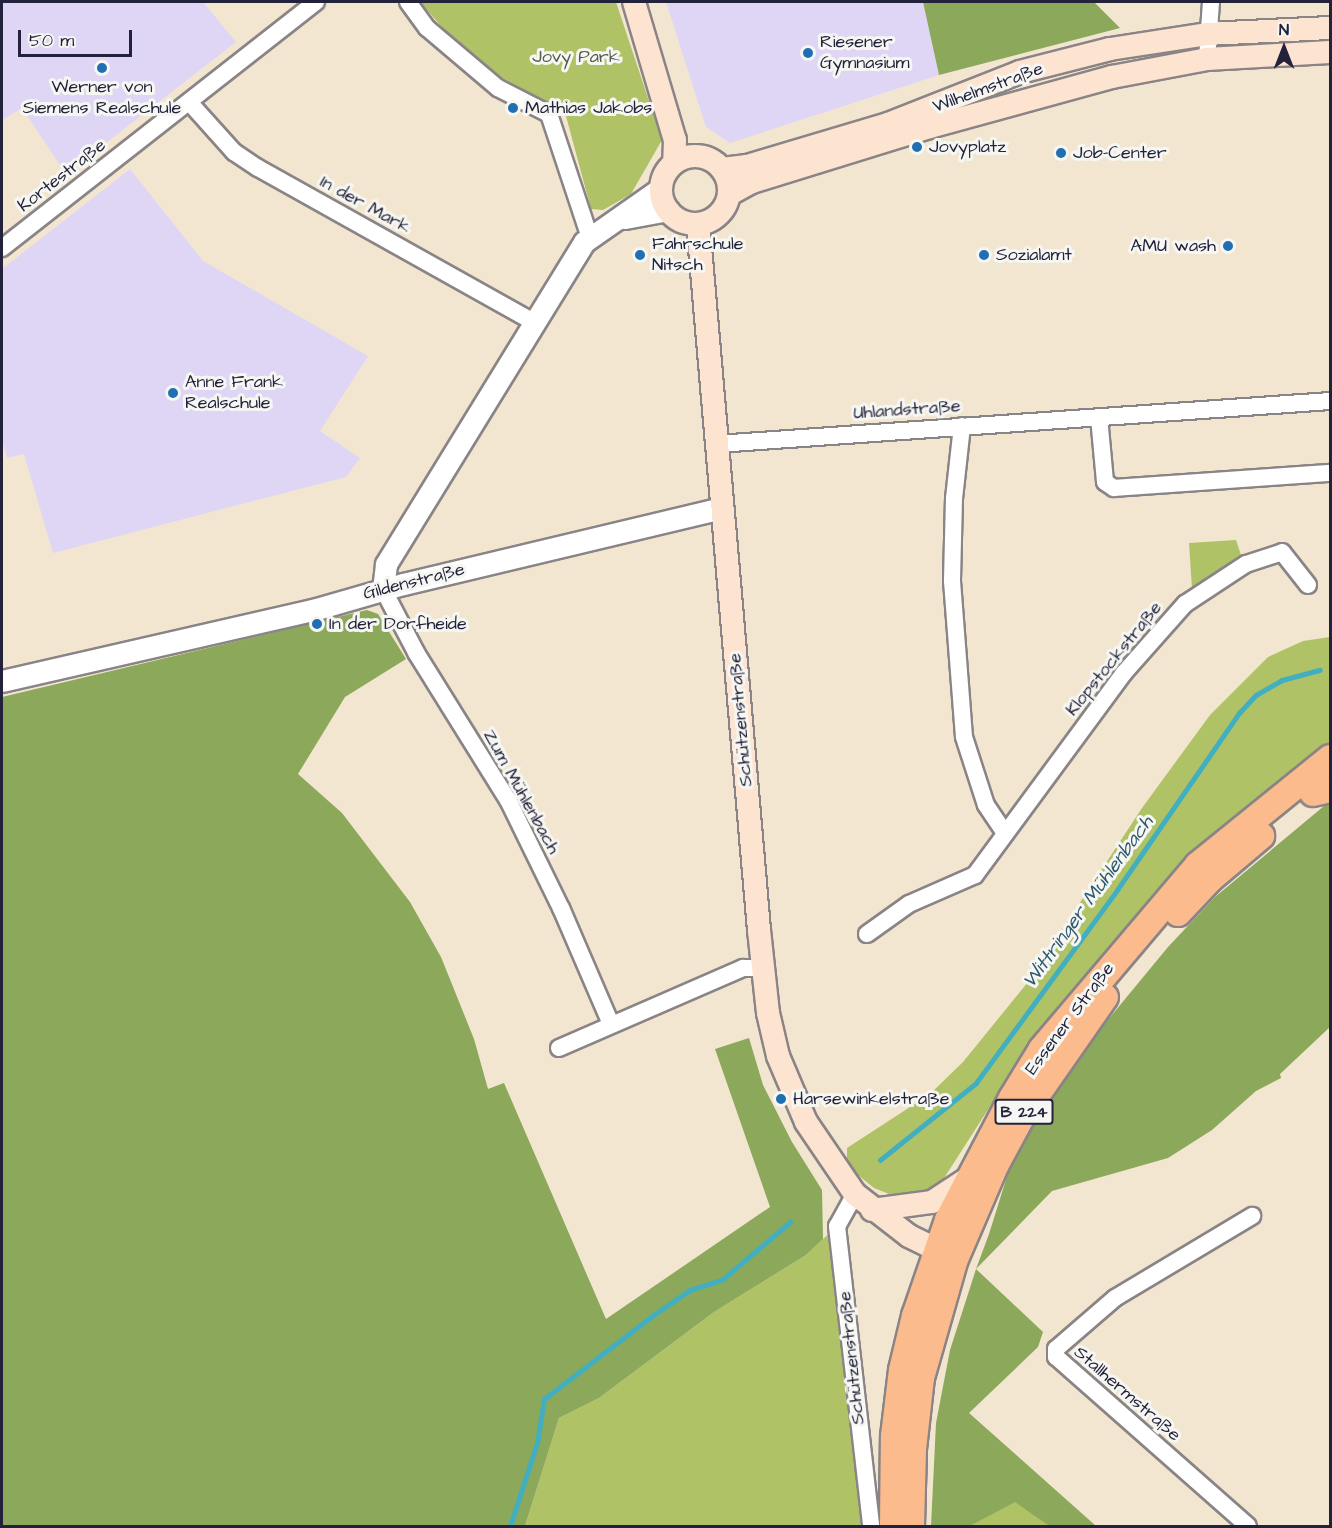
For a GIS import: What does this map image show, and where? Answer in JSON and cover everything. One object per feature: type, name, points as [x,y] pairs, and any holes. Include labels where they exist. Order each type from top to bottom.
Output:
[{"type":"main road","points":[[634,2],[675,140],[674,163],[661,188],[668,210],[683,222],[698,224],[721,213],[730,194],[722,169],[698,155],[647,2]]},
{"type":"main road","name":"Wilhelmstraße","points":[[722,169],[747,166],[888,124],[1020,72],[1110,49],[1207,34],[1330,28]]},
{"type":"main road","name":"Wilhelmstraße","points":[[730,194],[752,182],[930,127],[1112,77],[1207,59],[1330,52]]},
{"type":"main road","points":[[674,163],[698,155]]},
{"type":"main road","name":"Schützenstraße","points":[[698,224],[768,1013],[790,1087],[806,1122],[855,1194],[872,1210],[909,1236],[945,1253]]},
{"type":"main road","name":"Essener Straße","points":[[893,1527],[891,1482],[902,1370],[945,1253],[967,1179],[1042,1049],[1105,971],[1198,864],[1330,758]]},
{"type":"main road","name":"Essener Straße","points":[[911,1527],[913,1449],[921,1378],[945,1253],[1022,1116],[1117,979],[1209,879],[1324,787]]},
{"type":"main road","points":[[872,1210],[932,1202],[967,1179]]},
{"type":"street","name":"Kortestraße","points":[[2,248],[190,103],[316,2]]},
{"type":"street","points":[[408,2],[427,28],[498,88],[549,114],[589,235]]},
{"type":"street","points":[[1207,59],[1210,2]]},
{"type":"street","name":"In der Mark","points":[[190,103],[234,152],[258,168],[535,323]]},
{"type":"street","points":[[383,590],[386,564],[589,235],[616,221],[661,188]]},
{"type":"street","points":[[616,221],[668,210]]},
{"type":"street","name":"Uhlandstraße","points":[[717,444],[1330,401]]},
{"type":"street","points":[[1099,417],[1105,482],[1114,488],[1330,473]]},
{"type":"street","points":[[962,426],[955,479],[952,581],[964,737],[987,805],[1005,833]]},
{"type":"street","name":"Gildenstraße","points":[[2,681],[313,610],[383,590],[722,508]]},
{"type":"street","name":"Klopstockstraße","points":[[867,934],[909,904],[975,875],[1123,674],[1185,604],[1246,564],[1282,552],[1308,585]]},
{"type":"street","name":"Zum Mühlenbach","points":[[383,590],[417,654],[509,802],[561,908],[610,1022]]},
{"type":"street","points":[[559,1048],[610,1022],[743,968],[763,968]]},
{"type":"street","name":"Schützenstraße","points":[[855,1194],[837,1226],[871,1527]]},
{"type":"street","name":"Stallhermstraße","points":[[1248,1527],[1056,1357],[1056,1349],[1115,1298],[1252,1216]]},
{"type":"shaded area","name":"Werner von Siemens Realschule","points":[[2,2],[203,2],[236,42],[66,174],[22,108],[2,120]]},
{"type":"shaded area","name":"Riesener Gymnasium","points":[[666,2],[923,2],[939,75],[730,143],[706,127]]},
{"type":"shaded area","name":"Anne Frank Realschule","points":[[130,169],[203,261],[368,356],[320,431],[360,458],[346,477],[53,553],[24,454],[7,458],[2,440],[2,269]]},
{"type":"green space","name":"Jovy Park","points":[[420,2],[616,2],[662,140],[631,194],[603,210],[591,209],[566,116],[483,66],[454,41]]},
{"type":"green space","points":[[923,2],[1094,2],[1120,28],[939,75]]},
{"type":"green space","points":[[1236,540],[1242,558],[1192,589],[1189,543]]},
{"type":"green space","points":[[367,610],[378,614],[406,659],[345,697],[298,774],[342,813],[410,902],[441,957],[474,1039],[488,1089],[504,1083],[606,1319],[770,1207],[715,1049],[749,1038],[763,1085],[792,1142],[822,1190],[823,1239],[806,1255],[714,1312],[599,1398],[559,1418],[525,1526],[2,1526],[2,697]]},
{"type":"green space","points":[[1330,637],[1330,744],[1258,806],[1120,944],[998,1094],[939,1186],[915,1197],[894,1196],[874,1188],[853,1171],[847,1163],[847,1148],[930,1094],[963,1062],[1028,982],[1142,808],[1210,715],[1268,657],[1303,641]]},
{"type":"green space","points":[[1330,801],[1330,1027],[1280,1074],[1281,1078],[1256,1091],[1212,1130],[1168,1158],[1052,1191],[976,1269],[1013,1157],[1064,1073],[1168,947],[1215,897]]},
{"type":"green space","points":[[837,1226],[871,1526],[525,1526],[559,1418],[599,1398],[714,1312],[806,1255]]},
{"type":"green space","points":[[976,1269],[1043,1332],[1038,1347],[969,1413],[1096,1526],[1049,1526],[1015,1502],[970,1526],[931,1526],[936,1423],[950,1350]]},
{"type":"green space","points":[[1015,1501],[1049,1526],[970,1526]]},
{"type":"waterway","name":"Wittringer Mühlenbach","points":[[880,1160],[976,1083],[1117,890],[1240,712],[1256,695],[1282,680],[1320,670]]},
{"type":"waterway","name":"Wittringer Mühlenbach","points":[[510,1526],[537,1443],[544,1399],[652,1316],[690,1290],[723,1279],[790,1222]]},
{"type":"place","name":"Riesener Gymnasium","points":[[808,53]]},
{"type":"place","name":"Werner von Siemens Realschule","points":[[102,68]]},
{"type":"place","name":"Mathias Jakobs","points":[[513,108]]},
{"type":"place","name":"Jovyplatz","points":[[917,147]]},
{"type":"place","name":"Job-Center","points":[[1061,153]]},
{"type":"place","name":"AMU wash","points":[[1228,246]]},
{"type":"place","name":"Fahrschule Nitsch","points":[[640,255]]},
{"type":"place","name":"Sozialamt","points":[[984,255]]},
{"type":"place","name":"Anne Frank Realschule","points":[[173,393]]},
{"type":"place","name":"In der Dorfheide","points":[[317,624]]},
{"type":"place","name":"Harsewinkelstraße","points":[[781,1099]]}]
